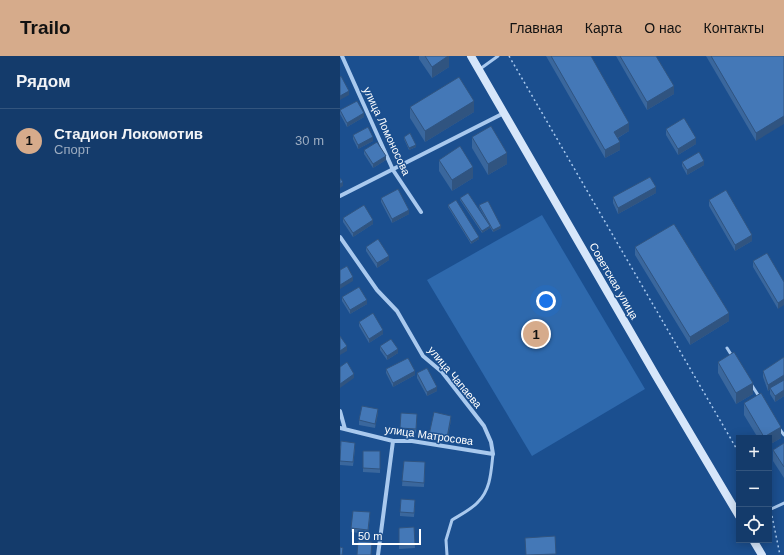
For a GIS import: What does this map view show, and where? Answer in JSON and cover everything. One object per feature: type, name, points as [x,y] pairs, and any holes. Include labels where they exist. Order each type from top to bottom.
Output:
[{"type":"main road","name":"Советская улица","points":[[471,56],[736,511]]},
{"type":"main road","points":[[755,543],[762,555]]},
{"type":"street","name":"улица Ломоносова","points":[[342,56],[393,170],[421,212]]},
{"type":"street","points":[[340,196],[504,113]]},
{"type":"street","name":"улица Чапаева","points":[[340,237],[376,290],[397,311],[423,356],[442,372],[484,426],[491,442],[492,454]]},
{"type":"street","points":[[340,411],[342,428]]},
{"type":"street","name":"улица Матросова","points":[[342,428],[393,441],[412,441],[492,454]]},
{"type":"street","points":[[378,555],[393,441]]},
{"type":"lane","points":[[479,70],[498,56]]},
{"type":"lane","points":[[726,348],[735,360]]},
{"type":"lane","points":[[747,379],[764,404]]},
{"type":"lane","points":[[776,422],[784,435]]},
{"type":"lane","points":[[447,555],[446,540],[452,520],[478,503],[485,493],[490,481],[492,454]]},
{"type":"lane","points":[[772,508],[784,503]]},
{"type":"path","points":[[509,56],[736,448]]},
{"type":"path","points":[[772,519],[780,555]]},
{"type":"shaded area","points":[[542,215],[645,389],[532,456],[427,280]]},
{"type":"building","points":[[425,56],[448,56],[432,67]]},
{"type":"building","points":[[551,56],[591,56],[629,123],[614,132],[620,142],[605,150]]},
{"type":"building","points":[[620,56],[656,56],[674,86],[647,102]]},
{"type":"building","points":[[711,56],[784,56],[784,116],[756,133]]},
{"type":"building","points":[[341,76],[349,91],[340,96],[340,77]]},
{"type":"building","points":[[459,77],[474,101],[425,131],[410,107]]},
{"type":"building","points":[[357,101],[364,113],[347,123],[340,110]]},
{"type":"building","points":[[684,118],[696,138],[678,149],[666,129]]},
{"type":"building","points":[[491,126],[507,153],[488,164],[472,137]]},
{"type":"building","points":[[368,127],[373,137],[358,145],[353,135]]},
{"type":"building","points":[[410,133],[416,145],[409,148],[404,137]]},
{"type":"building","points":[[377,142],[386,156],[373,164],[364,150]]},
{"type":"building","points":[[460,146],[473,167],[452,180],[439,160]]},
{"type":"building","points":[[699,152],[704,161],[687,170],[682,162]]},
{"type":"building","points":[[650,177],[656,187],[618,208],[613,197]]},
{"type":"building","points":[[398,189],[409,210],[392,219],[381,198]]},
{"type":"building","points":[[726,190],[752,235],[735,245],[709,200]]},
{"type":"building","points":[[468,193],[490,226],[482,231],[460,198]]},
{"type":"building","points":[[456,200],[479,237],[471,242],[448,205]]},
{"type":"building","points":[[488,201],[501,226],[493,230],[479,205]]},
{"type":"building","points":[[364,205],[373,220],[353,233],[343,218]]},
{"type":"building","points":[[674,224],[729,313],[690,337],[635,247]]},
{"type":"building","points":[[378,239],[389,256],[377,263],[366,247]]},
{"type":"building","points":[[767,253],[784,282],[784,299],[778,303],[753,261]]},
{"type":"building","points":[[347,266],[353,277],[340,285],[340,270]]},
{"type":"building","points":[[359,287],[367,300],[350,310],[342,297]]},
{"type":"building","points":[[373,313],[383,330],[369,339],[359,322]]},
{"type":"building","points":[[340,336],[347,346],[340,351]]},
{"type":"building","points":[[391,339],[398,349],[387,356],[380,346]]},
{"type":"building","points":[[734,352],[753,383],[736,393],[718,362]]},
{"type":"building","points":[[784,357],[784,375],[768,385],[763,371]]},
{"type":"building","points":[[408,358],[415,371],[393,383],[386,369]]},
{"type":"building","points":[[347,362],[354,374],[340,384],[340,367]]},
{"type":"building","points":[[427,368],[437,387],[427,392],[417,373]]},
{"type":"building","points":[[784,380],[784,390],[775,396],[770,388]]},
{"type":"building","points":[[761,393],[781,427],[767,435],[763,435],[744,403]]},
{"type":"building","points":[[362,406],[378,409],[375,424],[359,420]]},
{"type":"building","points":[[434,412],[451,416],[447,438],[429,435]]},
{"type":"building","points":[[401,413],[417,414],[416,429],[400,428]]},
{"type":"building","points":[[341,441],[355,443],[353,462],[340,461]]},
{"type":"building","points":[[784,443],[784,467],[773,450]]},
{"type":"building","points":[[363,451],[380,451],[380,469],[363,468]]},
{"type":"building","points":[[404,461],[425,462],[424,483],[402,481]]},
{"type":"building","points":[[401,499],[415,500],[414,513],[400,512]]},
{"type":"building","points":[[353,511],[370,512],[368,530],[351,528]]},
{"type":"building","points":[[414,527],[415,544],[399,545],[399,528]]},
{"type":"building","points":[[555,536],[556,554],[526,555],[525,538]]},
{"type":"building","points":[[358,541],[372,542],[371,555],[357,555]]},
{"type":"building","points":[[340,547],[343,548],[342,555],[340,555]]},
{"type":"place","name":"Стадион Локомотив","points":[[536,334]]}]
